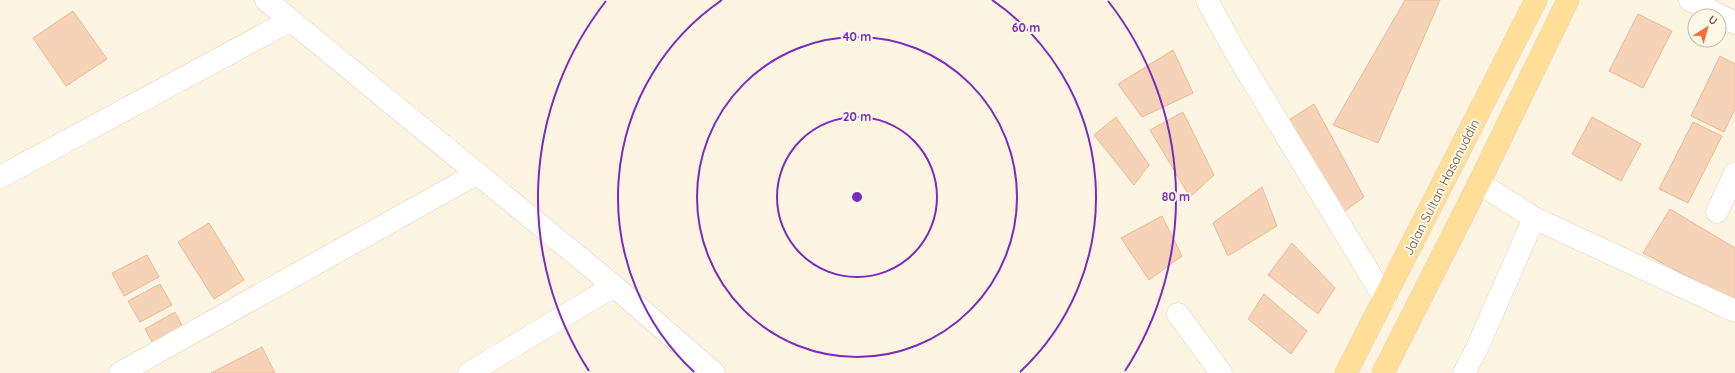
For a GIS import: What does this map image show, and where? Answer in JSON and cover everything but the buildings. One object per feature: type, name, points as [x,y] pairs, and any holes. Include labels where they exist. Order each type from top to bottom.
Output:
[{"type":"main road","name":"Jalan Sultan Hasanuddin","points":[[1346,373],[1536,0]]},
{"type":"main road","points":[[1383,373],[1479,183],[1568,0]]},
{"type":"street","points":[[266,0],[614,286],[714,373]]},
{"type":"street","points":[[1207,0],[1237,55],[1385,299]]},
{"type":"street","points":[[1690,0],[1735,23]]},
{"type":"street","points":[[0,177],[291,20]]},
{"type":"street","points":[[120,373],[478,173]]},
{"type":"street","points":[[1717,212],[1735,173]]},
{"type":"street","points":[[1479,183],[1534,218],[1735,311]]},
{"type":"street","points":[[1464,373],[1478,348],[1534,218]]},
{"type":"street","points":[[469,373],[614,286]]},
{"type":"street","points":[[1178,314],[1218,372]]}]
